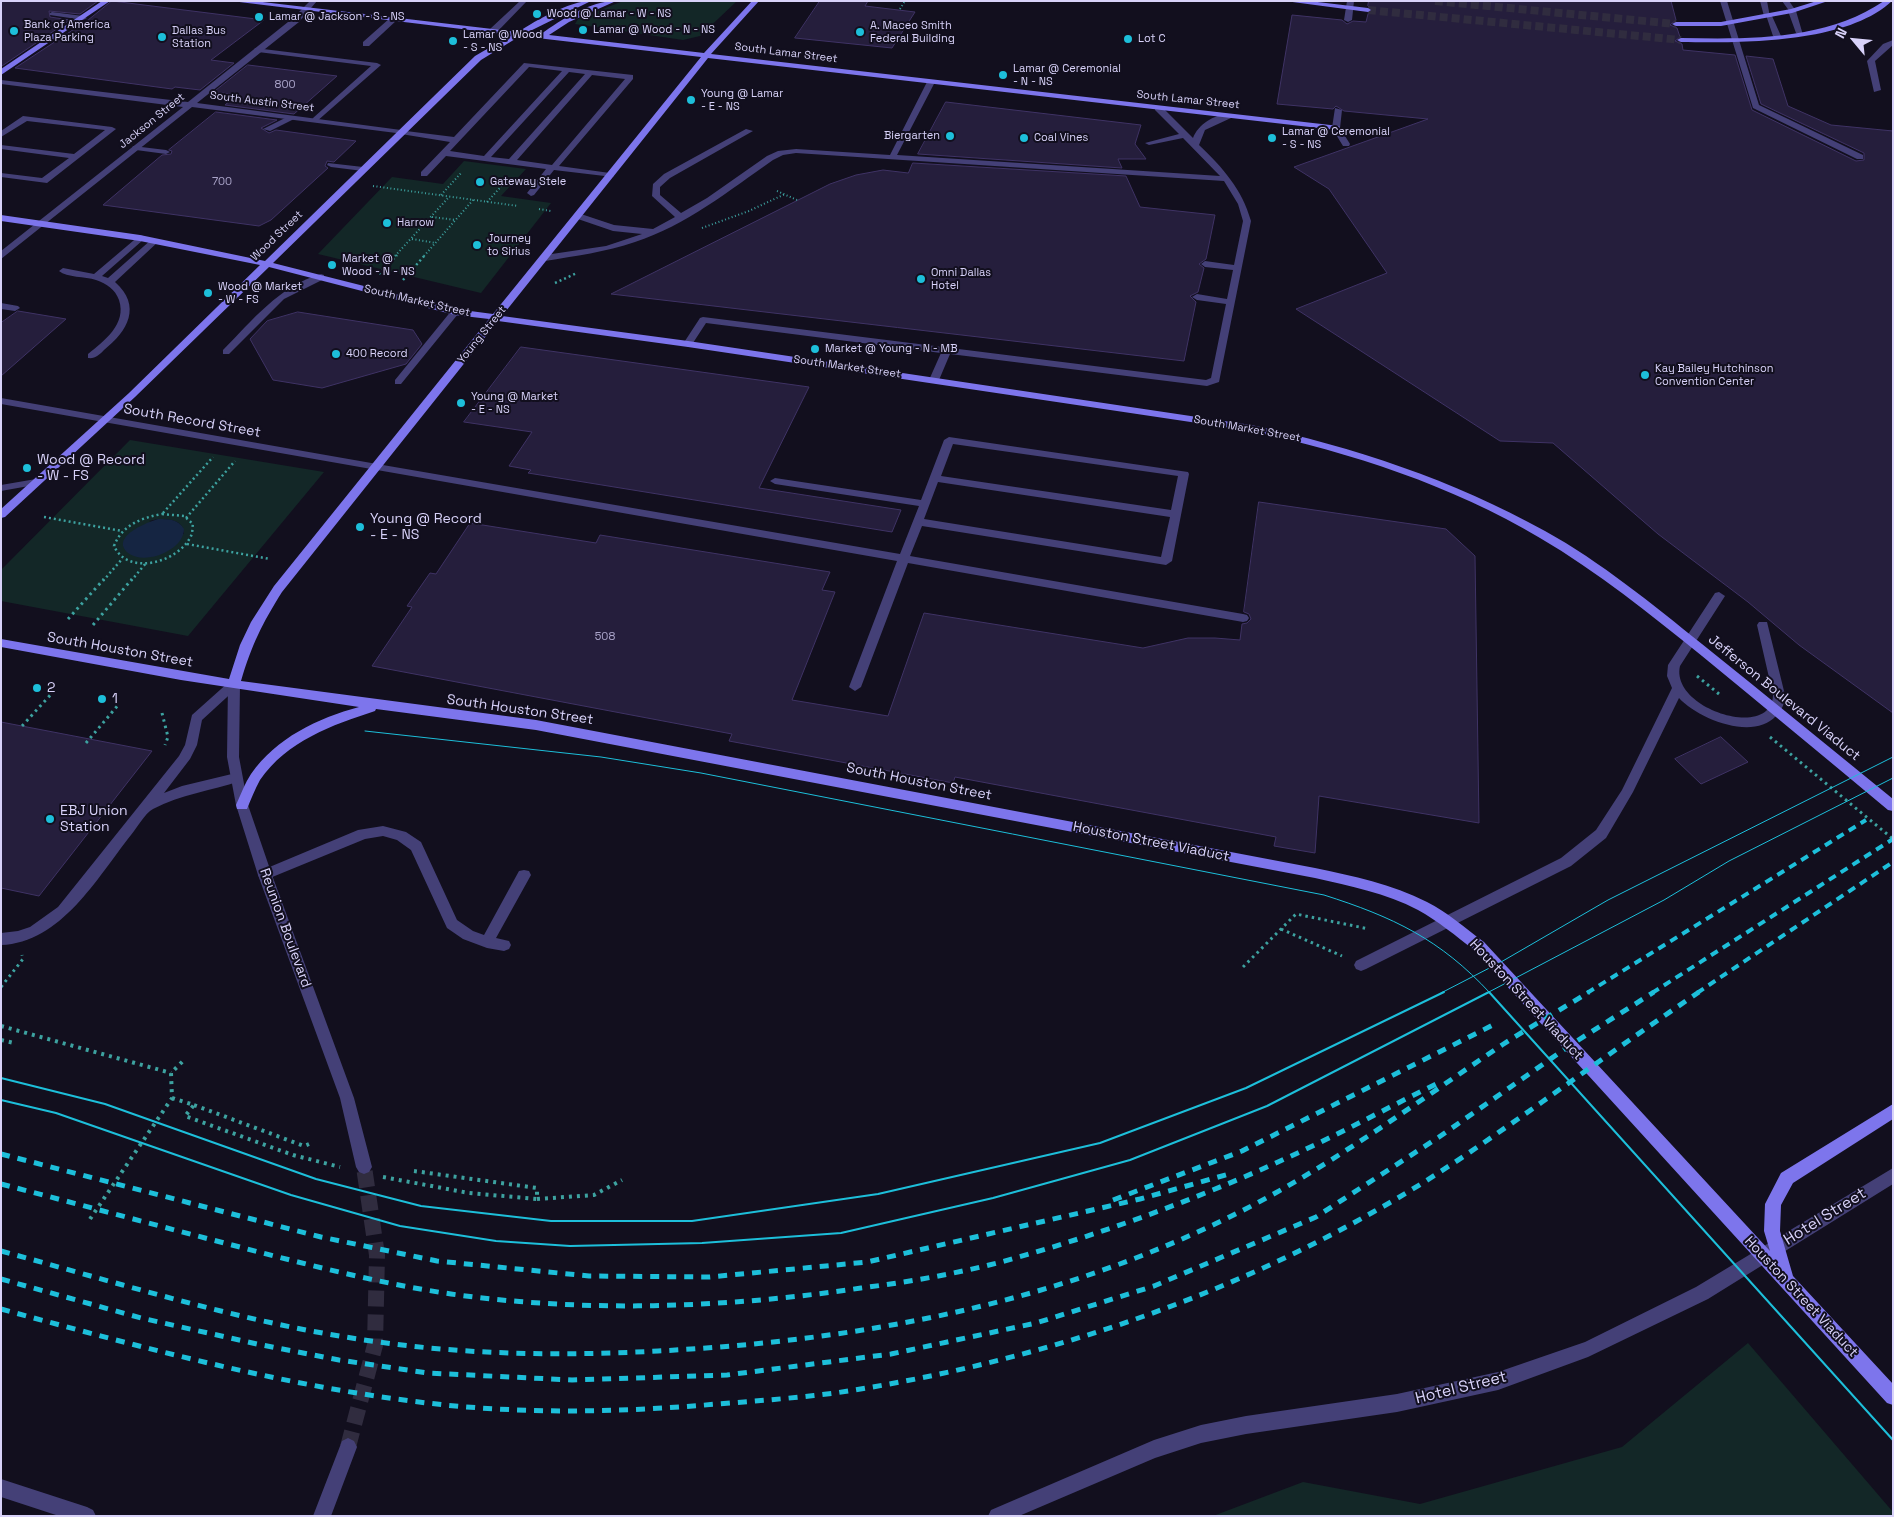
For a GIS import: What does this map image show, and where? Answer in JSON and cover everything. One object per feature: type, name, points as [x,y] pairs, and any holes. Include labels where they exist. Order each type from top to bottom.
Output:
[{"type":"main road","points":[[1,73],[107,1]]},
{"type":"main road","name":"South Lamar Street","points":[[234,1],[1336,128]]},
{"type":"main road","name":"Wood Street","points":[[1,515],[266,264],[478,58],[516,34],[555,14],[588,1]]},
{"type":"main road","points":[[542,37],[566,20],[613,1]]},
{"type":"main road","name":"Young Street","points":[[234,684],[246,645],[257,622],[278,589],[377,468],[706,55],[756,1]]},
{"type":"main road","points":[[1288,1],[1351,5],[1368,10]]},
{"type":"main road","points":[[1676,24],[1721,24],[1792,11],[1825,1]]},
{"type":"main road","points":[[1680,40],[1747,40],[1829,28],[1865,16],[1889,1]]},
{"type":"main road","name":"South Market Street","points":[[1,218],[155,241],[266,264],[455,312],[934,380],[1294,436],[1369,458],[1433,481],[1490,507],[1543,534],[1590,564],[1657,614]]},
{"type":"main road","name":"Jefferson Boulevard Viaduct","points":[[1657,614],[1893,806]]},
{"type":"main road","name":"South Houston Street","points":[[1,643],[181,676],[378,706],[536,725],[1033,819]]},
{"type":"main road","points":[[242,806],[257,776],[275,755],[294,740],[310,729],[336,718],[378,706]]},
{"type":"main road","name":"Houston Street Viaduct","points":[[1033,819],[1364,884],[1413,901],[1453,925],[1479,946],[1893,1397]]},
{"type":"main road","points":[[1786,1281],[1772,1231],[1773,1204],[1787,1178],[1893,1111]]},
{"type":"street","name":"Jackson Street","points":[[1,256],[258,50],[306,10],[314,1]]},
{"type":"street","points":[[493,31],[524,1]]},
{"type":"street","points":[[1723,1],[1756,106],[1860,157]]},
{"type":"street","points":[[1763,1],[1777,36]]},
{"type":"street","points":[[1785,1],[1792,11],[1800,33]]},
{"type":"street","points":[[1348,20],[1351,5]]},
{"type":"street","points":[[52,14],[83,18]]},
{"type":"street","points":[[366,44],[394,20]]},
{"type":"street","points":[[1877,90],[1871,61],[1893,42]]},
{"type":"street","points":[[258,50],[377,65],[316,120]]},
{"type":"street","points":[[424,174],[527,65],[630,77],[530,193]]},
{"type":"street","points":[[486,158],[567,70]]},
{"type":"street","points":[[511,162],[590,73]]},
{"type":"street","name":"South Austin Street","points":[[1,82],[316,120],[455,140]]},
{"type":"street","points":[[893,156],[931,82]]},
{"type":"street","points":[[688,344],[703,320],[1207,383],[1216,380],[1247,221],[1244,207],[1226,179],[1196,144],[1183,136],[1158,108]]},
{"type":"street","points":[[1338,110],[1336,128],[1346,144]]},
{"type":"street","points":[[1196,144],[1196,136],[1203,127],[1228,116]]},
{"type":"street","points":[[1,135],[26,118],[112,129],[44,181],[1,175]]},
{"type":"street","points":[[267,129],[292,118]]},
{"type":"street","points":[[680,218],[656,196],[656,186],[667,176],[749,131]]},
{"type":"street","points":[[1149,143],[1183,136]]},
{"type":"street","points":[[1,147],[76,157]]},
{"type":"street","points":[[136,148],[166,152]]},
{"type":"street","points":[[545,258],[607,248],[658,230],[710,200],[781,152],[796,151],[893,156],[1226,179]]},
{"type":"street","points":[[444,153],[610,175]]},
{"type":"street","points":[[331,165],[363,169]]},
{"type":"street","points":[[578,216],[606,228],[658,230]]},
{"type":"street","points":[[96,277],[140,238]]},
{"type":"street","points":[[109,282],[155,241]]},
{"type":"street","points":[[1205,264],[1238,268]]},
{"type":"street","points":[[63,271],[96,277],[109,282],[118,290],[125,302],[126,312],[115,334],[91,356]]},
{"type":"street","points":[[226,352],[286,293],[320,277]]},
{"type":"street","points":[[1197,297],[1231,302]]},
{"type":"street","points":[[1,306],[15,308]]},
{"type":"street","points":[[398,382],[455,312]]},
{"type":"street","points":[[934,380],[947,350]]},
{"type":"street","name":"South Record Street","points":[[1,401],[1243,618]]},
{"type":"street","points":[[855,687],[949,440],[1184,474],[1166,561],[918,522]]},
{"type":"street","points":[[934,478],[1175,514]]},
{"type":"street","points":[[775,481],[925,504]]},
{"type":"street","points":[[1,488],[36,482]]},
{"type":"street","points":[[1719,596],[1674,665],[1673,677],[1677,689],[1688,701],[1703,712],[1720,719],[1739,722],[1756,721],[1769,716],[1777,707],[1779,695],[1763,625]]},
{"type":"street","points":[[1,939],[20,938],[48,924],[63,911],[184,759],[191,745],[196,718],[234,684]]},
{"type":"street","name":"Reunion Boulevard","points":[[234,684],[233,757],[242,806],[347,1098],[364,1167]]},
{"type":"street","points":[[1361,965],[1566,862],[1601,834],[1627,792],[1677,689]]},
{"type":"street","points":[[148,806],[182,791],[236,778]]},
{"type":"street","points":[[265,874],[363,834],[383,831],[401,836],[416,846],[452,924],[468,935],[487,942],[504,945]]},
{"type":"street","points":[[487,942],[524,875]]},
{"type":"street","name":"Hotel Street","points":[[997,1516],[1154,1448],[1201,1434],[1246,1425],[1397,1403],[1498,1381],[1588,1349],[1702,1293],[1893,1175]]},
{"type":"street","points":[[322,1516],[348,1447]]},
{"type":"street","points":[[1,1488],[87,1516]]},
{"type":"path","points":[[900,9],[905,1]]},
{"type":"path","points":[[372,186],[524,207]]},
{"type":"path","points":[[440,195],[448,187]]},
{"type":"path","points":[[777,191],[797,200]]},
{"type":"path","points":[[487,202],[494,194]]},
{"type":"path","points":[[379,274],[449,196]]},
{"type":"path","points":[[403,280],[473,200]]},
{"type":"path","points":[[533,208],[551,211]]},
{"type":"path","points":[[432,216],[456,220]]},
{"type":"path","points":[[411,239],[436,242]]},
{"type":"path","points":[[162,514],[213,457]]},
{"type":"path","points":[[186,518],[235,461]]},
{"type":"path","points":[[162,514],[173,514],[186,518],[193,529],[187,544],[169,556],[147,563],[129,562],[122,559],[115,551],[114,546],[122,531],[136,521],[162,514]]},
{"type":"path","points":[[44,517],[122,531]]},
{"type":"path","points":[[187,544],[270,559]]},
{"type":"path","points":[[68,620],[122,559]]},
{"type":"path","points":[[93,625],[147,563]]},
{"type":"path","points":[[1697,675],[1719,694]]},
{"type":"path","points":[[22,726],[54,691]]},
{"type":"path","points":[[86,743],[119,704]]},
{"type":"path","points":[[1764,732],[1893,839]]},
{"type":"path","points":[[1244,967],[1296,914],[1369,929]]},
{"type":"path","points":[[1281,929],[1361,965]]},
{"type":"path","points":[[1,1026],[171,1073]]},
{"type":"path","points":[[1,1040],[14,1043]]},
{"type":"path","points":[[90,1219],[172,1098],[171,1073],[185,1059]]},
{"type":"path","points":[[194,1105],[304,1146],[309,1144]]},
{"type":"path","points":[[414,1171],[536,1188]]},
{"type":"path","points":[[537,1199],[594,1195],[622,1180]]},
{"type":"green space","points":[[623,1],[737,1],[700,36],[683,40],[575,24],[578,19]]},
{"type":"green space","points":[[464,161],[526,169],[501,196],[551,203],[481,293],[318,254],[392,177],[443,184]]},
{"type":"green space","points":[[130,440],[324,472],[188,636],[1,601],[1,570]],"holes":[[[158,519],[179,523],[184,534],[149,521]]]},
{"type":"green space","points":[[1748,1343],[1893,1512],[1893,1516],[1213,1516],[1303,1482],[1420,1504],[1622,1447]]},
{"type":"water","points":[[158,519],[173,520],[182,526],[184,529],[178,543],[171,549],[153,557],[135,557],[128,553],[123,547],[123,541],[127,536],[146,523]]},
{"type":"building","points":[[1,1],[98,1],[80,14],[49,11],[50,17],[70,20],[2,66]]},
{"type":"building","name":"Dallas Bus Station","points":[[112,1],[264,20],[211,60],[234,63],[200,90],[175,87],[172,89],[15,68],[88,20]]},
{"type":"building","name":"A. Maceo Smith Federal Building","points":[[820,1],[868,1],[865,6],[915,12],[892,48],[795,38]]},
{"type":"building","name":"Kay Bailey Hutchinson Convention Center","points":[[1369,1],[1671,1],[1676,20],[1670,25],[1677,28],[1680,37],[1675,41],[1682,44],[1683,50],[1735,55],[1752,110],[1856,161],[1864,160],[1864,153],[1761,104],[1746,56],[1773,59],[1788,106],[1831,125],[1893,131],[1893,713],[1799,645],[1748,602],[1658,534],[1553,443],[1500,441],[1296,309],[1387,273],[1329,189],[1294,167],[1428,119],[1344,111],[1336,106],[1333,109],[1277,104],[1292,15],[1342,20],[1347,24],[1353,21],[1366,22],[1368,14],[1373,11],[1368,6]]},
{"type":"building","points":[[248,65],[337,76],[294,114],[225,105],[237,95],[214,92]]},
{"type":"building","points":[[946,102],[1141,125],[1135,144],[1146,159],[1118,159],[1122,168],[918,154]]},
{"type":"building","points":[[216,112],[277,120],[261,128],[269,133],[276,130],[356,141],[334,162],[327,161],[325,166],[328,168],[271,220],[259,226],[103,205],[162,155],[171,154],[172,151],[169,150]]},
{"type":"building","name":"Omni Dallas Hotel","points":[[913,163],[1126,176],[1140,207],[1215,215],[1206,259],[1199,264],[1204,268],[1198,292],[1190,296],[1196,302],[1184,361],[611,294],[830,184],[856,175],[883,170],[908,173]]},
{"type":"building","points":[[18,311],[66,319],[1,376],[1,323]]},
{"type":"building","name":"400 Record","points":[[298,312],[413,330],[422,344],[406,364],[322,388],[273,380],[250,339],[267,321]]},
{"type":"building","points":[[521,347],[809,387],[759,488],[901,510],[892,532],[528,473],[531,470],[509,466],[532,432],[464,422]]},
{"type":"building","points":[[1259,502],[1446,529],[1475,556],[1479,823],[1319,796],[1315,853],[1274,846],[1276,837],[955,777],[953,783],[729,741],[732,734],[372,666],[412,607],[407,606],[430,573],[436,574],[470,523],[596,543],[600,535],[830,572],[822,590],[835,592],[792,700],[888,716],[924,613],[1143,648],[1188,638],[1240,640],[1242,624],[1247,623],[1251,619],[1249,614],[1244,612]]},
{"type":"building","name":"EBJ Union Station","points":[[1,722],[152,751],[39,896],[1,888]]},
{"type":"building","points":[[1721,737],[1748,762],[1701,784],[1675,759]]},
{"type":"tunnel","points":[[1435,1],[1676,24]]},
{"type":"tunnel","points":[[1368,10],[1681,40]]},
{"type":"tunnel","points":[[348,1447],[375,1345],[377,1255],[364,1167]]},
{"type":"tram line","points":[[365,731],[601,757],[701,773],[1324,895],[1394,921],[1434,944],[1473,976]]},
{"type":"tram line","points":[[1473,976],[1608,900],[1893,757]]},
{"type":"tram line","points":[[1489,992],[1664,900],[1729,861],[1893,778]]},
{"type":"tram line","points":[[1441,993],[1473,976]]},
{"type":"tram line","points":[[1473,976],[1489,992]]},
{"type":"tram line","points":[[1,1078],[105,1104],[316,1179],[421,1206],[551,1221],[692,1221],[878,1194],[1100,1143],[1246,1088],[1444,992]]},
{"type":"tram line","points":[[1,1100],[56,1113],[291,1195],[400,1226],[496,1241],[570,1246],[702,1243],[841,1233],[993,1198],[1130,1160],[1267,1106],[1489,992]]},
{"type":"tram line","points":[[1489,992],[1893,1440]]},
{"type":"railway","points":[[1587,993],[1866,820]]},
{"type":"railway","points":[[1652,993],[1893,839]]},
{"type":"railway","points":[[1697,993],[1893,862]]},
{"type":"railway","points":[[1,1251],[236,1315],[331,1335],[448,1350],[553,1354],[658,1351],[802,1339],[873,1328],[943,1315],[1013,1298],[1149,1253],[1215,1224],[1290,1185],[1326,1163],[1502,1045],[1589,992]]},
{"type":"railway","points":[[1,1279],[141,1318],[257,1344],[339,1360],[428,1373],[572,1380],[727,1375],[891,1354],[1036,1323],[1154,1286],[1316,1217],[1439,1137],[1569,1046],[1654,992]]},
{"type":"railway","points":[[1,1309],[166,1353],[277,1378],[389,1398],[479,1408],[581,1411],[683,1407],[820,1395],[905,1381],[1045,1348],[1113,1327],[1181,1303],[1312,1245],[1397,1199],[1439,1172],[1501,1131],[1699,992]]},
{"type":"railway","points":[[1113,1200],[1242,1151],[1495,1024]]},
{"type":"railway","points":[[1,1184],[314,1266],[423,1290],[553,1304],[605,1306],[708,1304],[810,1295],[879,1286],[949,1274],[1039,1251],[1154,1213],[1266,1168],[1436,1084]]},
{"type":"railway","points":[[1,1154],[321,1237],[437,1261],[589,1276],[710,1277],[867,1262],[1140,1199],[1229,1174]]},
{"type":"place","name":"Wood @ Lamar - W - NS","points":[[537,14]]},
{"type":"place","name":"Lamar @ Jackson - S - NS","points":[[259,17]]},
{"type":"place","name":"Lamar @ Wood - N - NS","points":[[583,30]]},
{"type":"place","name":"Bank of America Plaza Parking","points":[[14,31]]},
{"type":"place","name":"A. Maceo Smith Federal Building","points":[[860,32]]},
{"type":"place","name":"Dallas Bus Station","points":[[162,37]]},
{"type":"place","name":"Lot C","points":[[1128,39]]},
{"type":"place","name":"Lamar @ Wood - S - NS","points":[[453,41]]},
{"type":"place","name":"Lamar @ Ceremonial - N - NS","points":[[1003,75]]},
{"type":"place","name":"Young @ Lamar - E - NS","points":[[691,100]]},
{"type":"place","name":"Biergarten","points":[[950,136]]},
{"type":"place","name":"Coal Vines","points":[[1024,138]]},
{"type":"place","name":"Lamar @ Ceremonial - S - NS","points":[[1272,138]]},
{"type":"place","name":"Gateway Stele","points":[[480,182]]},
{"type":"place","name":"Harrow","points":[[387,223]]},
{"type":"place","name":"Journey to Sirius","points":[[477,245]]},
{"type":"place","name":"Market @ Wood - N - NS","points":[[332,265]]},
{"type":"place","name":"Omni Dallas Hotel","points":[[921,279]]},
{"type":"place","name":"Wood @ Market - W - FS","points":[[208,293]]},
{"type":"place","name":"Market @ Young - N - MB","points":[[815,349]]},
{"type":"place","name":"400 Record","points":[[336,354]]},
{"type":"place","name":"Kay Bailey Hutchinson Convention Center","points":[[1645,375]]},
{"type":"place","name":"Young @ Market - E - NS","points":[[461,403]]},
{"type":"place","name":"Wood @ Record - W - FS","points":[[27,468]]},
{"type":"place","name":"Young @ Record - E - NS","points":[[360,527]]},
{"type":"place","name":"2","points":[[37,688]]},
{"type":"place","name":"1","points":[[102,699]]},
{"type":"place","name":"EBJ Union Station","points":[[50,819]]}]
